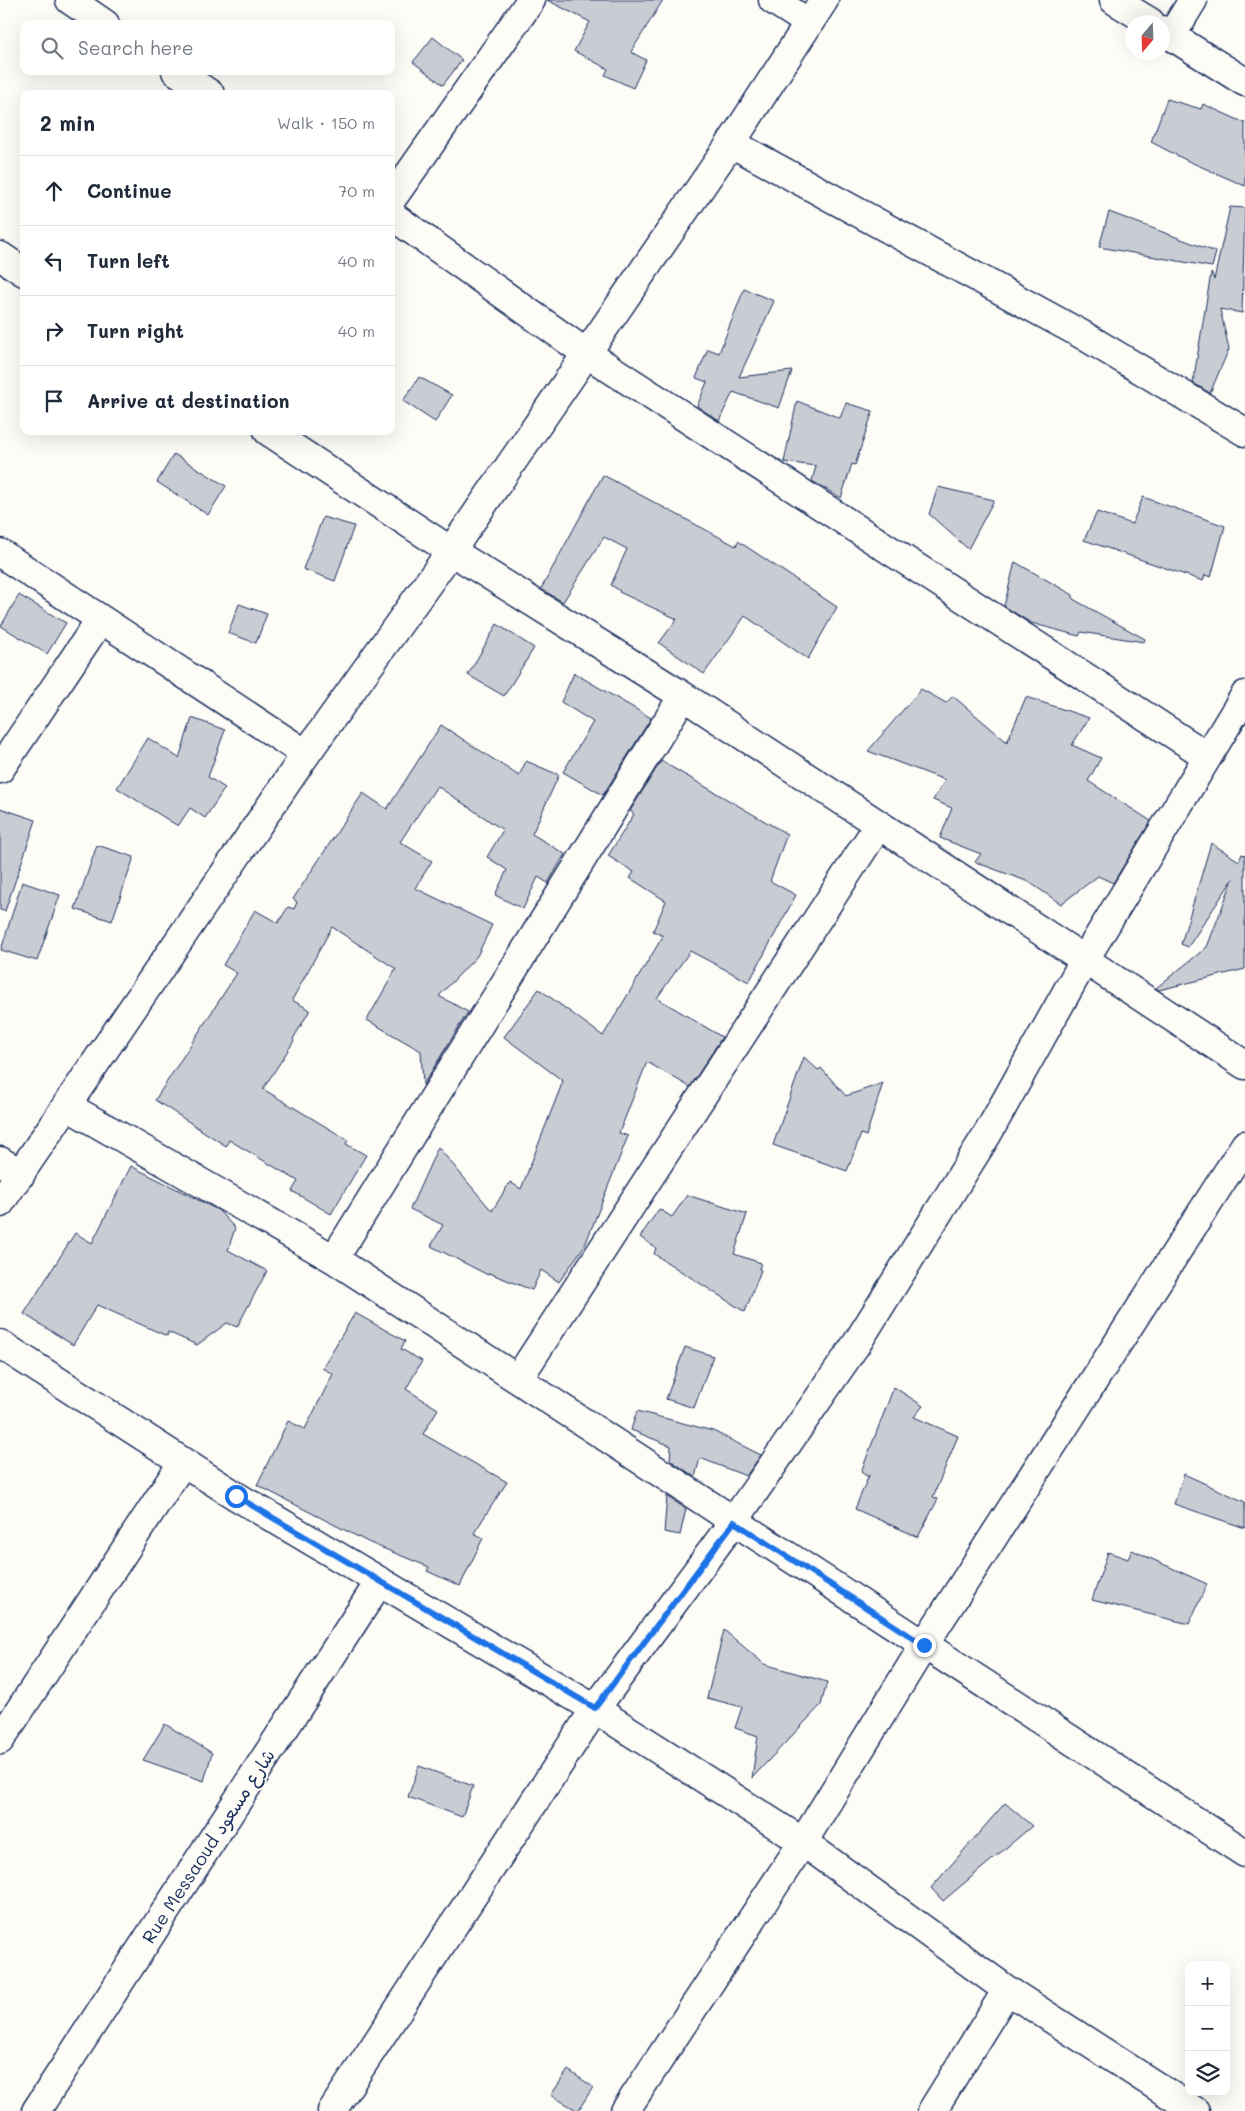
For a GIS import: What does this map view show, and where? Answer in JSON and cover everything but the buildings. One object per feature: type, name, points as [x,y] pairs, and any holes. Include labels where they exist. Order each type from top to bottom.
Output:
[{"type":"street","points":[[395,194],[531,0]]},
{"type":"street","points":[[773,0],[809,23]]},
{"type":"street","points":[[0,1203],[10,1167],[67,1106],[306,754],[451,551],[730,143],[824,0]]},
{"type":"street","points":[[1114,0],[1138,15]]},
{"type":"street","points":[[1170,22],[1193,0]]},
{"type":"street","points":[[1170,36],[1245,82]]},
{"type":"street","points":[[182,75],[204,90]]},
{"type":"street","points":[[730,143],[1081,334],[1245,432]]},
{"type":"street","points":[[395,218],[586,353],[1207,756]]},
{"type":"street","points":[[0,256],[20,269]]},
{"type":"street","points":[[274,435],[451,551],[683,696],[878,826],[1085,959],[1245,1065]]},
{"type":"street","points":[[0,553],[306,754]]},
{"type":"street","points":[[0,769],[100,620]]},
{"type":"street","points":[[332,2111],[595,1708],[734,1522],[857,1343],[988,1133],[1085,959],[1245,695]]},
{"type":"street","points":[[334,1259],[683,696]]},
{"type":"street","points":[[518,1379],[878,826]]},
{"type":"street","points":[[67,1106],[334,1259],[1245,1854]]},
{"type":"street","points":[[624,2111],[803,1842],[924,1645],[1245,1145]]},
{"type":"street","points":[[0,1344],[236,1496],[595,1708],[803,1842],[1007,1990],[1195,2111]]},
{"type":"street","points":[[0,1740],[183,1462]]},
{"type":"street","name":"Rue Messaoud شارع مسعود","points":[[36,2111],[380,1581]]},
{"type":"street","points":[[932,2111],[1007,1990]]},
{"type":"route","points":[[236,1496],[595,1708],[734,1522],[924,1645]]}]
